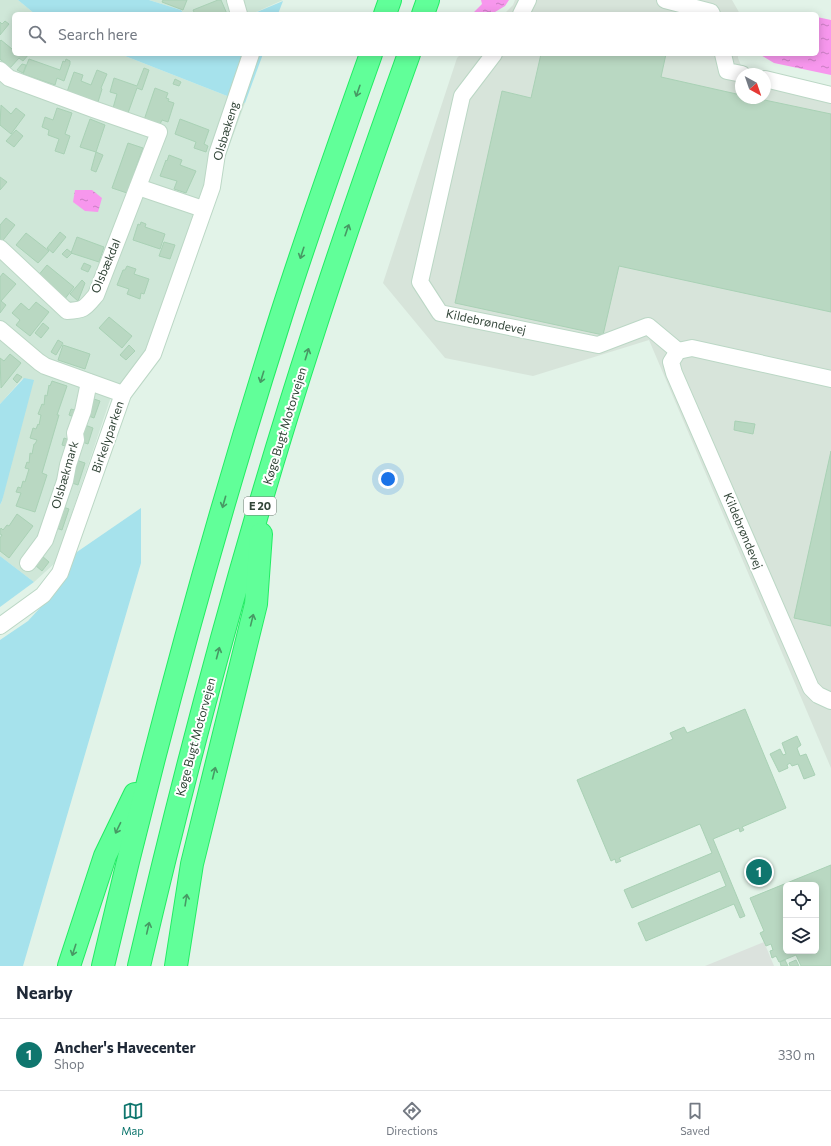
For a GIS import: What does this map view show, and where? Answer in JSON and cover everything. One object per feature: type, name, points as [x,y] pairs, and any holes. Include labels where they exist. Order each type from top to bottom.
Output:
[{"type":"highway","points":[[386,12],[390,0]]},
{"type":"highway","points":[[424,12],[428,0]]},
{"type":"highway","name":"E 20","points":[[103,966],[154,755],[229,487],[279,323],[324,184],[370,56]]},
{"type":"highway","name":"Køge Bugt Motorvejen","points":[[139,966],[186,775],[231,606],[264,494],[314,331],[407,56]]},
{"type":"highway","points":[[176,966],[192,864],[256,604],[264,494]]},
{"type":"highway","points":[[69,966],[105,856],[154,755]]},
{"type":"street","points":[[235,0],[238,12]]},
{"type":"street","points":[[522,12],[528,0]]},
{"type":"street","points":[[665,0],[711,12]]},
{"type":"street","name":"Olsbækeng","points":[[203,209],[212,187],[217,154],[250,56]]},
{"type":"street","name":"Kildebrøndevej","points":[[492,56],[462,96],[420,282],[440,313],[598,345],[648,326],[678,351],[672,362],[674,373],[811,688],[818,695],[831,701]]},
{"type":"street","points":[[724,56],[728,70],[735,72]]},
{"type":"street","name":"Olsbækdal","points":[[0,248],[67,311],[80,310],[85,307],[96,295],[159,132],[3,79]]},
{"type":"street","points":[[771,80],[831,95]]},
{"type":"street","points":[[138,187],[203,209]]},
{"type":"street","name":"Birkelyparken","points":[[0,626],[43,595],[60,574],[123,394],[153,354],[203,209]]},
{"type":"street","points":[[0,329],[39,362],[46,366],[123,394]]},
{"type":"street","points":[[678,351],[692,348],[831,379]]},
{"type":"street","name":"Olsbækmark","points":[[28,563],[44,540],[65,481],[68,465],[76,440],[75,433],[83,411],[89,382]]},
{"type":"shaded area","points":[[0,0],[18,0],[33,12],[12,12],[12,56],[125,56],[245,103],[148,367],[114,388],[55,563],[34,582],[0,556],[0,505],[2,501],[23,378],[0,404]]},
{"type":"shaded area","points":[[18,0],[149,0],[181,10],[182,12],[33,12]]},
{"type":"shaded area","points":[[149,0],[283,0],[256,12],[182,12],[181,10]]},
{"type":"shaded area","points":[[515,0],[732,0],[739,12],[506,12],[513,5]]},
{"type":"shaded area","points":[[283,1],[279,12],[257,12]]},
{"type":"shaded area","points":[[125,56],[262,56],[245,103]]},
{"type":"shaded area","points":[[459,56],[738,56],[742,68],[735,68],[735,104],[771,104],[771,75],[831,89],[831,768],[649,340],[533,376],[445,358],[383,283],[457,58]]},
{"type":"shaded area","points":[[24,378],[34,380],[0,505],[0,404]]},
{"type":"shaded area","points":[[141,508],[141,563],[23,966],[0,966],[0,640],[28,621],[61,585],[74,554]]},
{"type":"shaded area","points":[[0,556],[34,582],[0,607]]},
{"type":"shaded area","points":[[764,942],[774,966],[705,966]]},
{"type":"water","points":[[481,0],[509,0],[505,6],[495,12],[474,12],[482,4]]},
{"type":"water","points":[[819,17],[831,20],[831,75],[774,63],[762,56],[819,56]]},
{"type":"water","points":[[75,190],[92,190],[102,198],[98,212],[85,211],[73,202]]},
{"type":"building","points":[[163,0],[187,0],[183,10],[162,2]]},
{"type":"building","points":[[221,0],[226,12],[194,12],[193,10]]},
{"type":"building","points":[[5,21],[9,24],[0,35],[0,22],[2,24]]},
{"type":"building","points":[[1,40],[12,49],[12,56],[27,56],[23,61],[19,58],[10,68],[0,59]]},
{"type":"building","points":[[541,56],[666,56],[661,77],[735,94],[735,104],[771,104],[771,101],[831,114],[831,312],[619,266],[603,335],[455,303],[502,91],[531,98]]},
{"type":"building","points":[[29,59],[60,70],[63,61],[65,62],[66,59],[70,61],[64,81],[57,78],[55,85],[23,74]]},
{"type":"building","points":[[22,64],[26,65],[23,73],[17,70]]},
{"type":"building","points":[[144,68],[149,70],[142,90],[137,88],[128,113],[113,108],[117,94],[110,92],[114,78],[137,86]]},
{"type":"building","points":[[97,70],[107,74],[101,88],[98,102],[67,92],[74,72],[83,75],[81,81],[91,85]]},
{"type":"building","points":[[175,79],[181,82],[179,86],[173,84]]},
{"type":"building","points":[[155,88],[168,93],[166,98],[169,99],[168,101],[174,103],[168,122],[162,120],[159,126],[144,120]]},
{"type":"building","points":[[1,105],[11,114],[16,108],[25,115],[11,134],[0,125]]},
{"type":"building","points":[[57,108],[72,113],[65,134],[70,136],[64,154],[55,151],[59,139],[48,135],[49,130],[42,127],[45,117],[53,120]]},
{"type":"building","points":[[90,119],[105,125],[96,152],[80,147]]},
{"type":"building","points":[[180,119],[209,130],[204,144],[208,146],[206,152],[194,148],[196,142],[175,134]]},
{"type":"building","points":[[16,130],[23,136],[14,147],[6,141]]},
{"type":"building","points":[[128,143],[143,148],[135,170],[136,172],[127,193],[112,188]]},
{"type":"building","points":[[96,152],[103,155],[96,172],[91,170]]},
{"type":"building","points":[[169,155],[182,160],[180,165],[196,171],[186,193],[174,189],[177,181],[160,176]]},
{"type":"building","points":[[0,177],[7,182],[0,190]]},
{"type":"building","points":[[6,218],[15,225],[0,244],[0,225]]},
{"type":"building","points":[[141,222],[146,224],[145,227],[165,234],[160,249],[133,240],[138,224],[140,225]]},
{"type":"building","points":[[60,232],[66,237],[53,253],[47,248]]},
{"type":"building","points":[[26,233],[49,251],[38,263],[16,245]]},
{"type":"building","points":[[77,237],[104,247],[99,262],[71,253]]},
{"type":"building","points":[[164,242],[175,245],[170,259],[159,256]]},
{"type":"building","points":[[67,249],[72,253],[67,258],[62,254]]},
{"type":"building","points":[[84,263],[91,266],[88,272],[81,269]]},
{"type":"building","points":[[47,265],[74,287],[64,300],[37,277]]},
{"type":"building","points":[[127,266],[136,269],[134,274],[149,279],[144,294],[141,293],[140,299],[127,294],[129,289],[117,285],[123,270],[125,270]]},
{"type":"building","points":[[3,273],[16,284],[1,301],[6,305],[0,313],[0,277]]},
{"type":"building","points":[[82,280],[85,283],[78,301],[70,294]]},
{"type":"building","points":[[36,302],[49,312],[30,336],[16,325],[20,320],[12,313],[21,303],[29,310]]},
{"type":"building","points":[[109,317],[132,336],[122,348],[99,328]]},
{"type":"building","points":[[43,323],[49,328],[41,338],[35,333]]},
{"type":"building","points":[[58,340],[63,343],[56,355],[51,352]]},
{"type":"building","points":[[63,345],[90,354],[85,369],[58,360]]},
{"type":"building","points":[[129,345],[135,351],[126,360],[120,355]]},
{"type":"building","points":[[10,354],[21,363],[1,388],[0,358],[4,361]]},
{"type":"building","points":[[17,374],[22,377],[17,383],[13,379]]},
{"type":"building","points":[[52,381],[67,386],[57,415],[59,415],[42,473],[47,475],[35,512],[16,506],[21,493],[16,492],[18,487],[21,488],[23,481],[25,482],[29,469],[25,468],[27,462],[29,463],[30,453],[32,454],[34,444],[37,440],[30,438],[33,428],[36,429],[38,424],[39,425],[41,415],[38,414],[42,404],[44,405],[45,395],[47,396],[49,385],[50,386]]},
{"type":"building","points":[[91,398],[100,401],[94,418],[86,415]]},
{"type":"building","points":[[71,409],[78,411],[76,418],[69,415]]},
{"type":"building","points":[[735,421],[755,424],[753,434],[734,430]]},
{"type":"building","points":[[85,425],[93,428],[88,444],[79,441]]},
{"type":"building","points":[[64,438],[70,440],[68,447],[62,445]]},
{"type":"building","points":[[831,451],[831,626],[794,618]]},
{"type":"building","points":[[76,460],[85,463],[78,485],[69,482]]},
{"type":"building","points":[[60,506],[69,509],[62,530],[53,527]]},
{"type":"building","points":[[17,514],[33,526],[9,558],[0,551],[0,538],[2,535],[0,534],[0,530],[1,528],[3,530],[7,525],[9,526]]},
{"type":"building","points":[[42,556],[49,562],[42,571],[35,565]]},
{"type":"building","points":[[745,709],[786,808],[742,827],[744,830],[740,832],[739,828],[713,839],[745,916],[740,918],[734,904],[646,941],[638,923],[726,886],[720,871],[632,908],[624,890],[712,853],[700,824],[619,858],[621,861],[616,863],[615,859],[611,861],[577,780],[673,739],[670,733],[684,727],[687,733]]},
{"type":"building","points":[[797,736],[801,745],[797,748],[800,756],[806,754],[815,775],[804,779],[798,764],[792,766],[790,763],[787,765],[788,768],[779,772],[770,754],[780,749],[783,755],[786,754],[782,743]]},
{"type":"building","points":[[831,865],[831,966],[801,966],[796,955],[779,962],[776,956],[772,958],[770,951],[773,950],[771,944],[766,946],[760,933],[764,931],[750,898],[783,885],[783,954],[819,954],[819,882],[789,882]]},
{"type":"building","points":[[785,960],[788,966],[781,966],[780,962]]},
{"type":"building","points":[[796,960],[799,966],[790,966],[789,963]]},
{"type":"place","name":"Ancher's Havecenter","points":[[759,872]]}]
